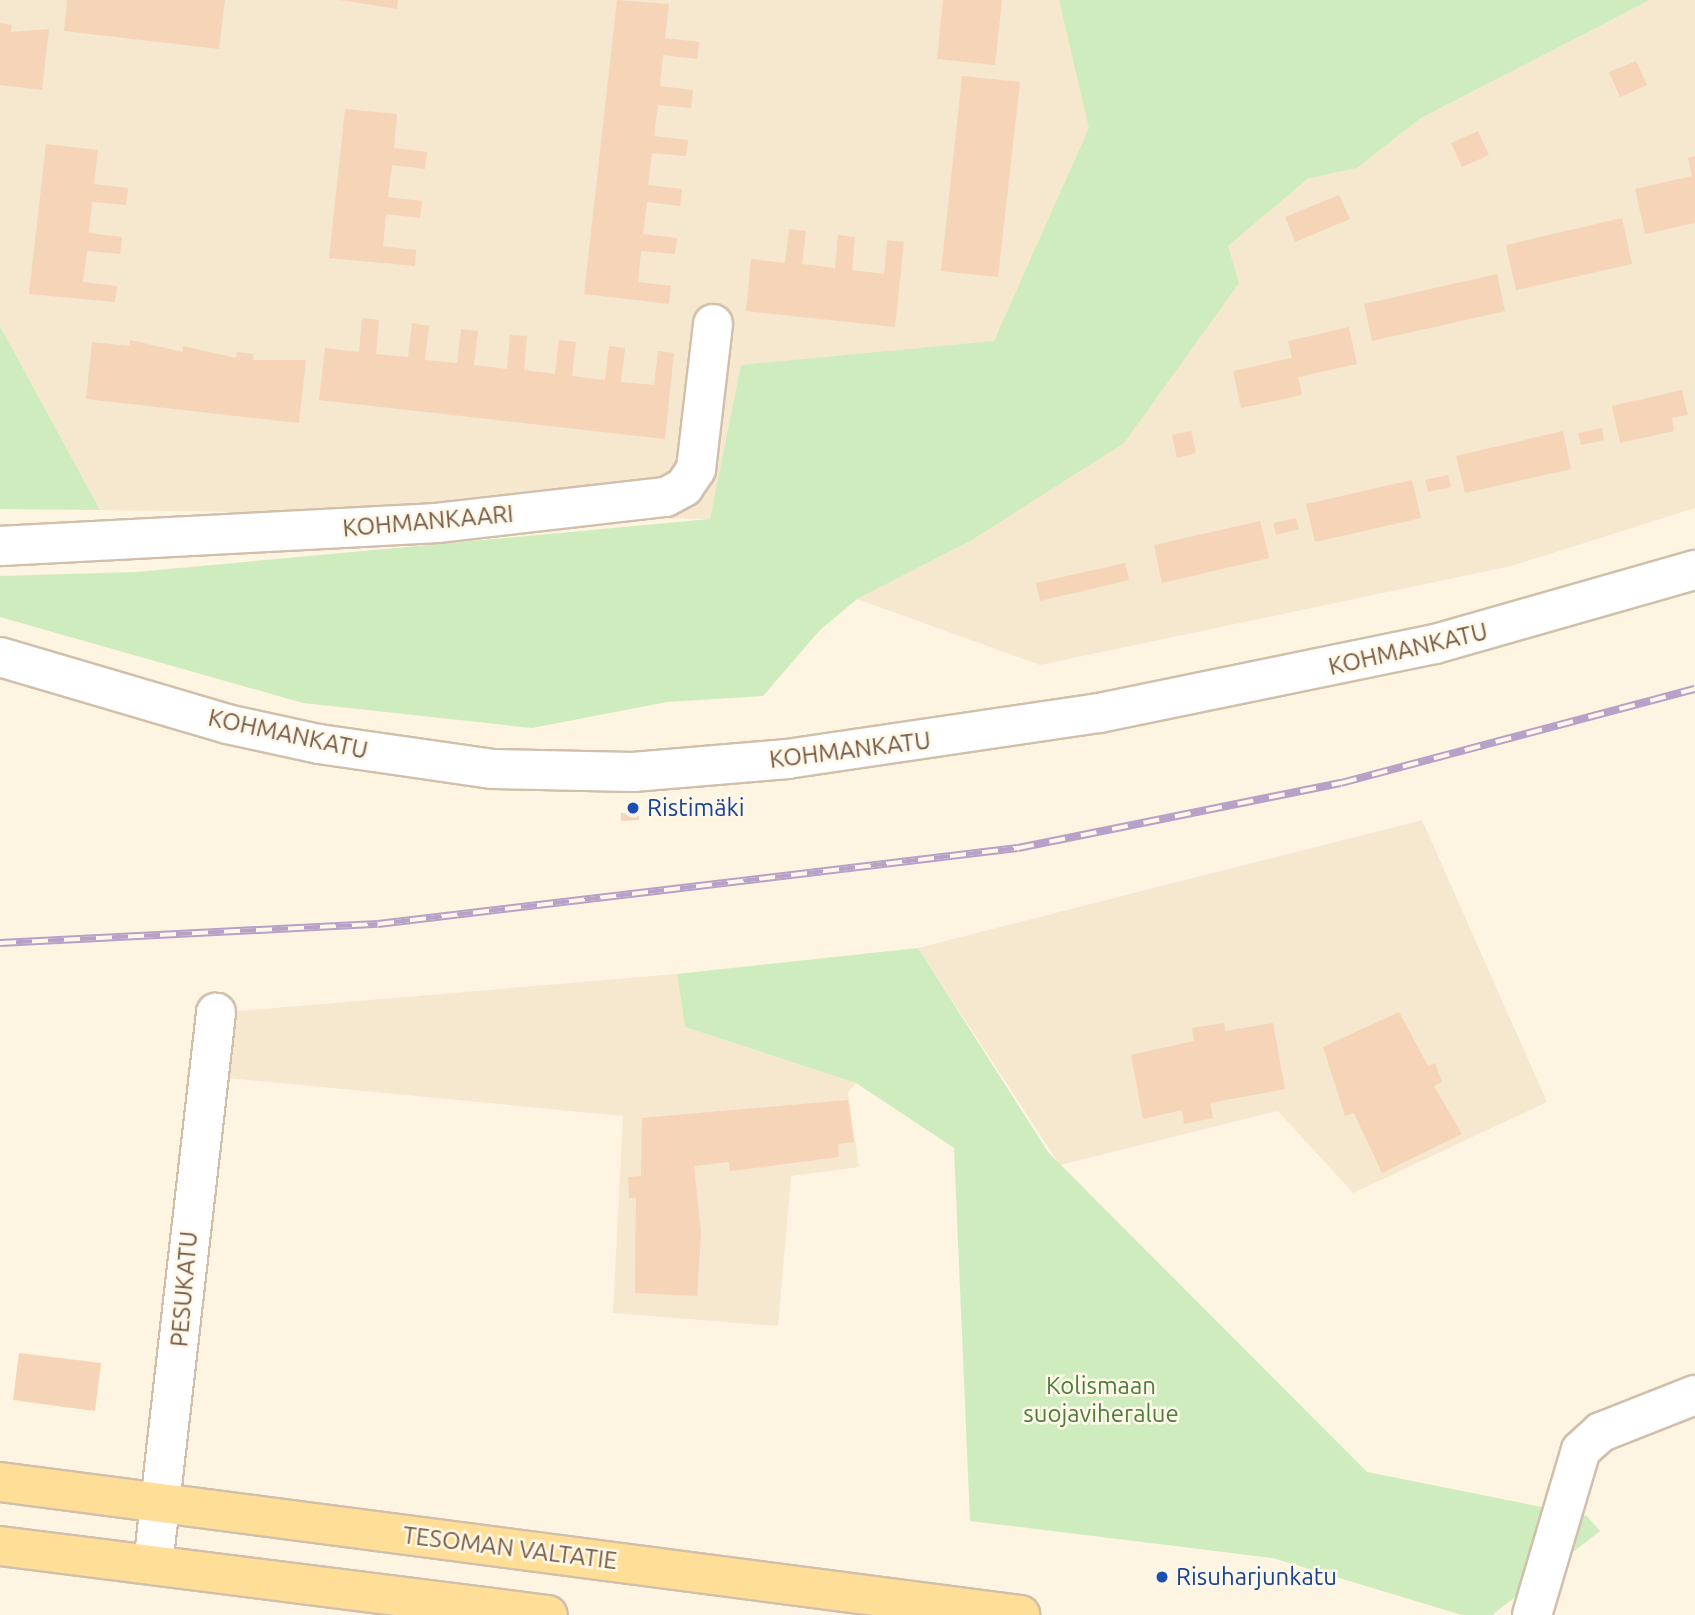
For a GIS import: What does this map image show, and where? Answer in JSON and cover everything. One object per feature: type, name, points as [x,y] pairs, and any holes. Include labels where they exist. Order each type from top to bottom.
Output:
[{"type":"main road","name":"TESOMAN VALTATIE","points":[[0,1482],[1020,1615]]},
{"type":"main road","points":[[0,1545],[548,1615]]},
{"type":"street","name":"KOHMANKAARI","points":[[0,546],[437,523],[666,497],[684,487],[696,469],[713,324]]},
{"type":"street","name":"KOHMANKATU","points":[[0,657],[227,724],[319,744],[493,769],[633,772],[812,755],[1099,713],[1435,644],[1695,570]]},
{"type":"street","name":"PESUKATU","points":[[153,1565],[216,1013]]},
{"type":"street","points":[[1532,1615],[1581,1450],[1601,1432],[1695,1395]]},
{"type":"shaded area","points":[[0,0],[1110,0],[1307,179],[1357,168],[1421,118],[1650,0],[1695,0],[1695,508],[1511,566],[1040,665],[857,599],[970,541],[710,519],[100,510],[0,326]]},
{"type":"shaded area","points":[[1422,820],[1547,1102],[1353,1193],[1278,1111],[1060,1165],[918,948]]},
{"type":"shaded area","points":[[677,974],[685,1027],[856,1083],[848,1092],[859,1167],[791,1176],[778,1326],[613,1313],[623,1116],[208,1076],[216,1013]]},
{"type":"green space","points":[[1059,0],[1650,0],[1421,118],[1357,168],[1307,179],[1228,246],[1239,283],[1124,443],[970,541],[857,599],[820,630],[763,696],[667,702],[532,728],[303,703],[0,617],[0,576],[136,572],[710,519],[741,365],[994,341],[1089,128]]},
{"type":"green space","points":[[0,326],[100,510],[0,509]]},
{"type":"green space","name":"Kolismaan suojaviheralue","points":[[918,948],[1048,1152],[1367,1472],[1587,1516],[1600,1531],[1492,1615],[1462,1615],[1273,1558],[970,1521],[954,1148],[856,1083],[685,1027],[677,974]]},
{"type":"building","points":[[67,0],[225,0],[219,49],[64,31]]},
{"type":"building","points":[[340,0],[398,0],[397,9]]},
{"type":"building","points":[[617,0],[669,4],[665,38],[699,42],[697,59],[663,55],[660,86],[693,90],[691,108],[658,105],[654,136],[688,140],[686,156],[652,153],[648,185],[682,189],[680,206],[647,202],[643,234],[677,238],[675,254],[641,251],[638,282],[671,286],[669,304],[584,294]]},
{"type":"building","points":[[943,0],[1002,0],[995,65],[937,59]]},
{"type":"building","points":[[0,23],[12,25],[11,32],[49,29],[42,90],[0,85]]},
{"type":"building","points":[[1636,61],[1647,85],[1620,97],[1609,72]]},
{"type":"building","points":[[962,76],[1020,82],[998,277],[941,271]]},
{"type":"building","points":[[345,109],[397,114],[394,148],[427,152],[425,169],[392,165],[388,197],[422,201],[420,218],[386,214],[383,246],[416,250],[415,266],[329,258]]},
{"type":"building","points":[[1478,131],[1489,155],[1462,167],[1451,143]]},
{"type":"building","points":[[46,144],[98,150],[94,184],[128,188],[126,205],[92,202],[89,233],[122,237],[120,254],[87,251],[83,282],[117,286],[115,302],[29,294]]},
{"type":"building","points":[[1695,156],[1695,223],[1645,234],[1635,189],[1692,176],[1688,158]]},
{"type":"building","points":[[1339,195],[1350,219],[1295,242],[1285,217]]},
{"type":"building","points":[[1622,218],[1632,264],[1516,290],[1506,245]]},
{"type":"building","points":[[789,229],[806,231],[802,264],[835,268],[838,235],[855,237],[852,270],[884,274],[887,240],[904,242],[895,327],[746,311],[751,259],[785,263]]},
{"type":"building","points":[[1497,274],[1505,311],[1372,341],[1364,304]]},
{"type":"building","points":[[362,318],[379,320],[376,354],[408,357],[412,323],[429,326],[425,360],[457,363],[461,329],[478,331],[474,365],[507,369],[510,335],[527,336],[524,370],[555,374],[559,340],[576,342],[572,376],[605,380],[609,346],[625,348],[621,382],[654,385],[658,351],[674,353],[665,439],[319,400],[325,348],[359,352]]},
{"type":"building","points":[[1349,327],[1357,364],[1298,377],[1302,395],[1241,408],[1233,371],[1292,358],[1288,341]]},
{"type":"building","points":[[130,340],[183,352],[183,346],[236,358],[237,352],[254,354],[253,360],[306,360],[299,423],[86,399],[92,342],[130,346]]},
{"type":"building","points":[[1682,390],[1688,415],[1672,418],[1674,431],[1620,443],[1612,406]]},
{"type":"building","points":[[1602,428],[1604,440],[1581,445],[1578,433]]},
{"type":"building","points":[[1191,431],[1196,453],[1177,458],[1172,435]]},
{"type":"building","points":[[1563,431],[1571,469],[1465,493],[1456,456]]},
{"type":"building","points":[[1448,475],[1451,487],[1428,492],[1425,480]]},
{"type":"building","points":[[1412,480],[1421,518],[1315,542],[1306,504]]},
{"type":"building","points":[[1296,518],[1299,529],[1276,535],[1273,523]]},
{"type":"building","points":[[1260,521],[1269,558],[1162,583],[1154,545]]},
{"type":"building","points":[[1125,563],[1129,580],[1040,601],[1036,583]]},
{"type":"building","points":[[621,813],[639,813],[639,820],[621,821]]},
{"type":"building","points":[[1399,1012],[1428,1066],[1435,1063],[1442,1082],[1434,1086],[1462,1134],[1382,1173],[1354,1113],[1345,1116],[1323,1047]]},
{"type":"building","points":[[1224,1023],[1225,1031],[1273,1023],[1285,1089],[1210,1103],[1213,1118],[1184,1124],[1182,1110],[1143,1119],[1131,1055],[1194,1041],[1192,1028]]},
{"type":"building","points":[[848,1100],[854,1142],[838,1144],[839,1157],[730,1171],[729,1162],[694,1166],[701,1233],[697,1296],[635,1293],[636,1198],[629,1198],[628,1177],[641,1176],[642,1118]]},
{"type":"building","points":[[19,1353],[101,1363],[95,1411],[13,1400]]},
{"type":"railway","points":[[0,943],[378,924],[1018,848],[1341,783],[1695,689]]},
{"type":"place","name":"Ristimäki","points":[[633,808]]},
{"type":"place","name":"Risuharjunkatu","points":[[1162,1577]]}]
